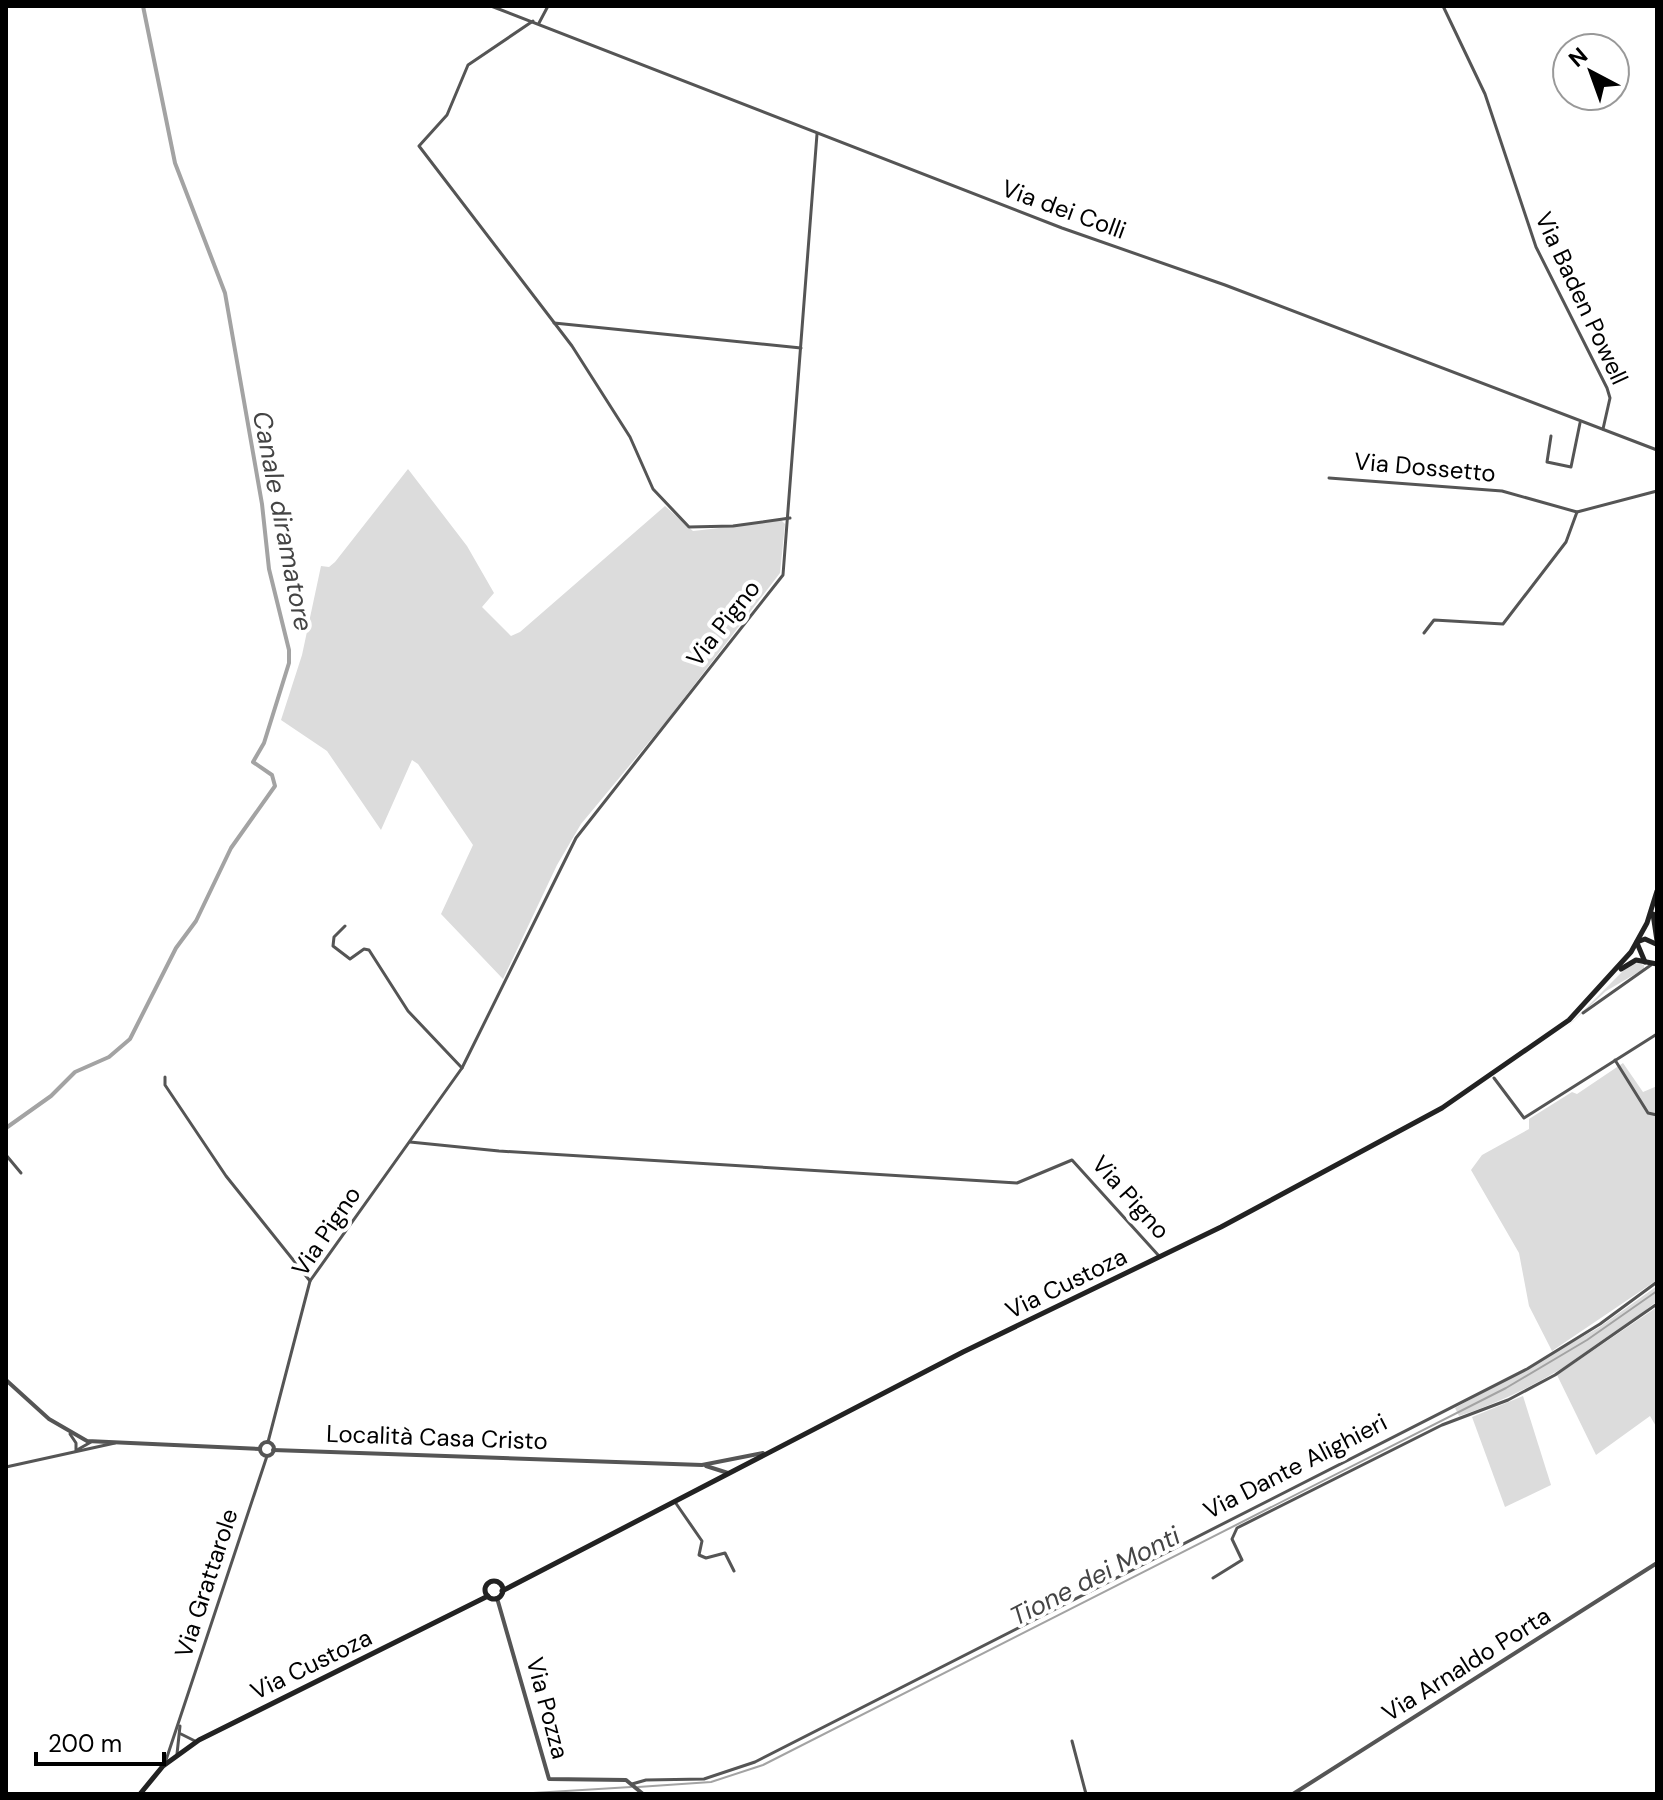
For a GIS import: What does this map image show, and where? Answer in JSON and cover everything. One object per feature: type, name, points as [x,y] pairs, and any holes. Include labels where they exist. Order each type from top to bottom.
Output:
[{"type":"main road","name":"Via Custoza","points":[[1605,982],[1637,942],[1656,894]]},
{"type":"main road","name":"Via Custoza","points":[[1656,894],[1652,920],[1657,943]]},
{"type":"main road","name":"Via Custoza","points":[[1637,942],[1645,939],[1657,943]]},
{"type":"main road","points":[[1637,942],[1651,963]]},
{"type":"main road","name":"Via Custoza","points":[[497,1598],[502,1591],[519,1581],[963,1352],[1160,1257],[1442,1108],[1555,1032],[1605,982],[1630,962],[1651,963]]},
{"type":"main road","name":"Via Custoza","points":[[468,1606],[486,1587],[498,1582],[519,1581]]},
{"type":"main road","points":[[498,1582],[502,1591]]},
{"type":"main road","points":[[486,1587],[488,1596],[497,1598]]},
{"type":"main road","name":"Via Custoza","points":[[140,1794],[163,1766],[199,1740],[488,1596]]},
{"type":"street","name":"Via dei Colli","points":[[491,6],[817,134],[1657,450]]},
{"type":"street","points":[[539,23],[548,6]]},
{"type":"street","name":"Via Baden Powell","points":[[1443,6],[1485,94],[1512,167],[1512,183],[1559,297],[1607,388],[1610,398],[1603,430]]},
{"type":"street","points":[[533,21],[468,65],[447,115],[419,146],[590,372],[630,437],[653,489],[689,527],[733,526],[790,518]]},
{"type":"street","name":"Via Pigno","points":[[268,1442],[310,1281],[462,1068],[576,838],[783,575],[790,518],[817,134]]},
{"type":"street","points":[[552,323],[801,348]]},
{"type":"street","points":[[1551,436],[1547,462],[1571,467],[1580,421]]},
{"type":"street","name":"Via Dossetto","points":[[1329,478],[1502,491],[1577,512]]},
{"type":"street","points":[[1424,633],[1434,620],[1503,624],[1566,542],[1577,512],[1657,491]]},
{"type":"street","points":[[345,926],[334,937],[333,946],[350,959],[364,949],[369,950],[408,1011],[462,1068]]},
{"type":"street","points":[[1583,1013],[1651,963]]},
{"type":"street","points":[[1494,1078],[1524,1118],[1657,1034]]},
{"type":"street","points":[[1615,1060],[1648,1113],[1657,1115]]},
{"type":"street","points":[[165,1077],[165,1085],[202,1144],[310,1281]]},
{"type":"street","name":"Via Pigno","points":[[410,1142],[499,1151],[1017,1183],[1072,1160],[1140,1240],[1160,1257]]},
{"type":"street","points":[[6,1155],[21,1173]]},
{"type":"street","name":"Via Dante Alighieri","points":[[633,1785],[646,1780],[704,1779],[755,1762],[1527,1369],[1600,1324],[1657,1282]]},
{"type":"street","points":[[1213,1578],[1242,1560],[1231,1535],[1237,1528],[1555,1375],[1657,1304]]},
{"type":"street","points":[[6,1380],[30,1404],[70,1434],[91,1442],[260,1449],[267,1456],[273,1450],[268,1442],[260,1449]]},
{"type":"street","points":[[70,1434],[76,1443],[74,1452]]},
{"type":"street","points":[[87,1450],[91,1442]]},
{"type":"street","points":[[74,1452],[91,1442]]},
{"type":"street","points":[[6,1467],[115,1443]]},
{"type":"street","points":[[702,1465],[720,1464],[777,1449]]},
{"type":"street","name":"Località Casa Cristo","points":[[273,1450],[702,1465]]},
{"type":"street","name":"Via Grattarole","points":[[163,1766],[173,1747],[267,1456]]},
{"type":"street","points":[[720,1464],[727,1466],[730,1473]]},
{"type":"street","points":[[702,1465],[730,1473]]},
{"type":"street","points":[[710,1467],[715,1481]]},
{"type":"street","points":[[675,1502],[702,1541],[699,1555],[706,1558],[725,1553],[734,1571]]},
{"type":"street","name":"Via Arnaldo Porta","points":[[1293,1794],[1657,1563]]},
{"type":"street","name":"Via Pozza","points":[[497,1598],[549,1779],[616,1779],[633,1785]]},
{"type":"street","name":"Via Grattarole","points":[[177,1755],[180,1722]]},
{"type":"street","points":[[181,1734],[199,1740]]},
{"type":"street","points":[[1072,1741],[1086,1794]]},
{"type":"street","points":[[173,1747],[177,1755]]},
{"type":"street","points":[[633,1785],[643,1794]]},
{"type":"shaded area","points":[[408,469],[467,546],[494,593],[482,607],[511,636],[520,632],[665,506],[693,531],[781,520],[785,524],[780,573],[668,719],[581,824],[557,865],[503,979],[441,914],[473,845],[418,764],[412,760],[381,830],[327,751],[281,720],[302,655],[321,566],[329,567],[335,562]]},
{"type":"shaded area","points":[[1629,965],[1644,965],[1644,969],[1606,991],[1565,1029]]},
{"type":"shaded area","points":[[1623,1063],[1643,1092],[1657,1086],[1657,1280],[1552,1351],[1529,1306],[1519,1253],[1471,1170],[1482,1155],[1529,1129],[1529,1119],[1572,1092],[1577,1094]]},
{"type":"shaded area","points":[[1657,1286],[1657,1301],[1588,1352],[1512,1395],[1459,1416],[1455,1408],[1598,1328]]},
{"type":"shaded area","points":[[1657,1307],[1657,1428],[1650,1416],[1596,1455],[1557,1375]]},
{"type":"shaded area","points":[[1523,1396],[1551,1485],[1505,1507],[1472,1417]]},
{"type":"waterway","name":"Canale diramatore","points":[[6,1128],[51,1096],[75,1072],[109,1057],[130,1039],[176,948],[196,921],[231,848],[275,786],[272,775],[253,762],[264,743],[289,663],[289,650],[269,569],[262,504],[225,293],[175,163],[143,6]]},
{"type":"waterway","name":"Tione dei Monti","points":[[638,1787],[711,1782],[763,1765],[1506,1388],[1587,1340],[1657,1291]]},
{"type":"waterway","name":"Tione dei Monti","points":[[517,1794],[631,1787]]}]
